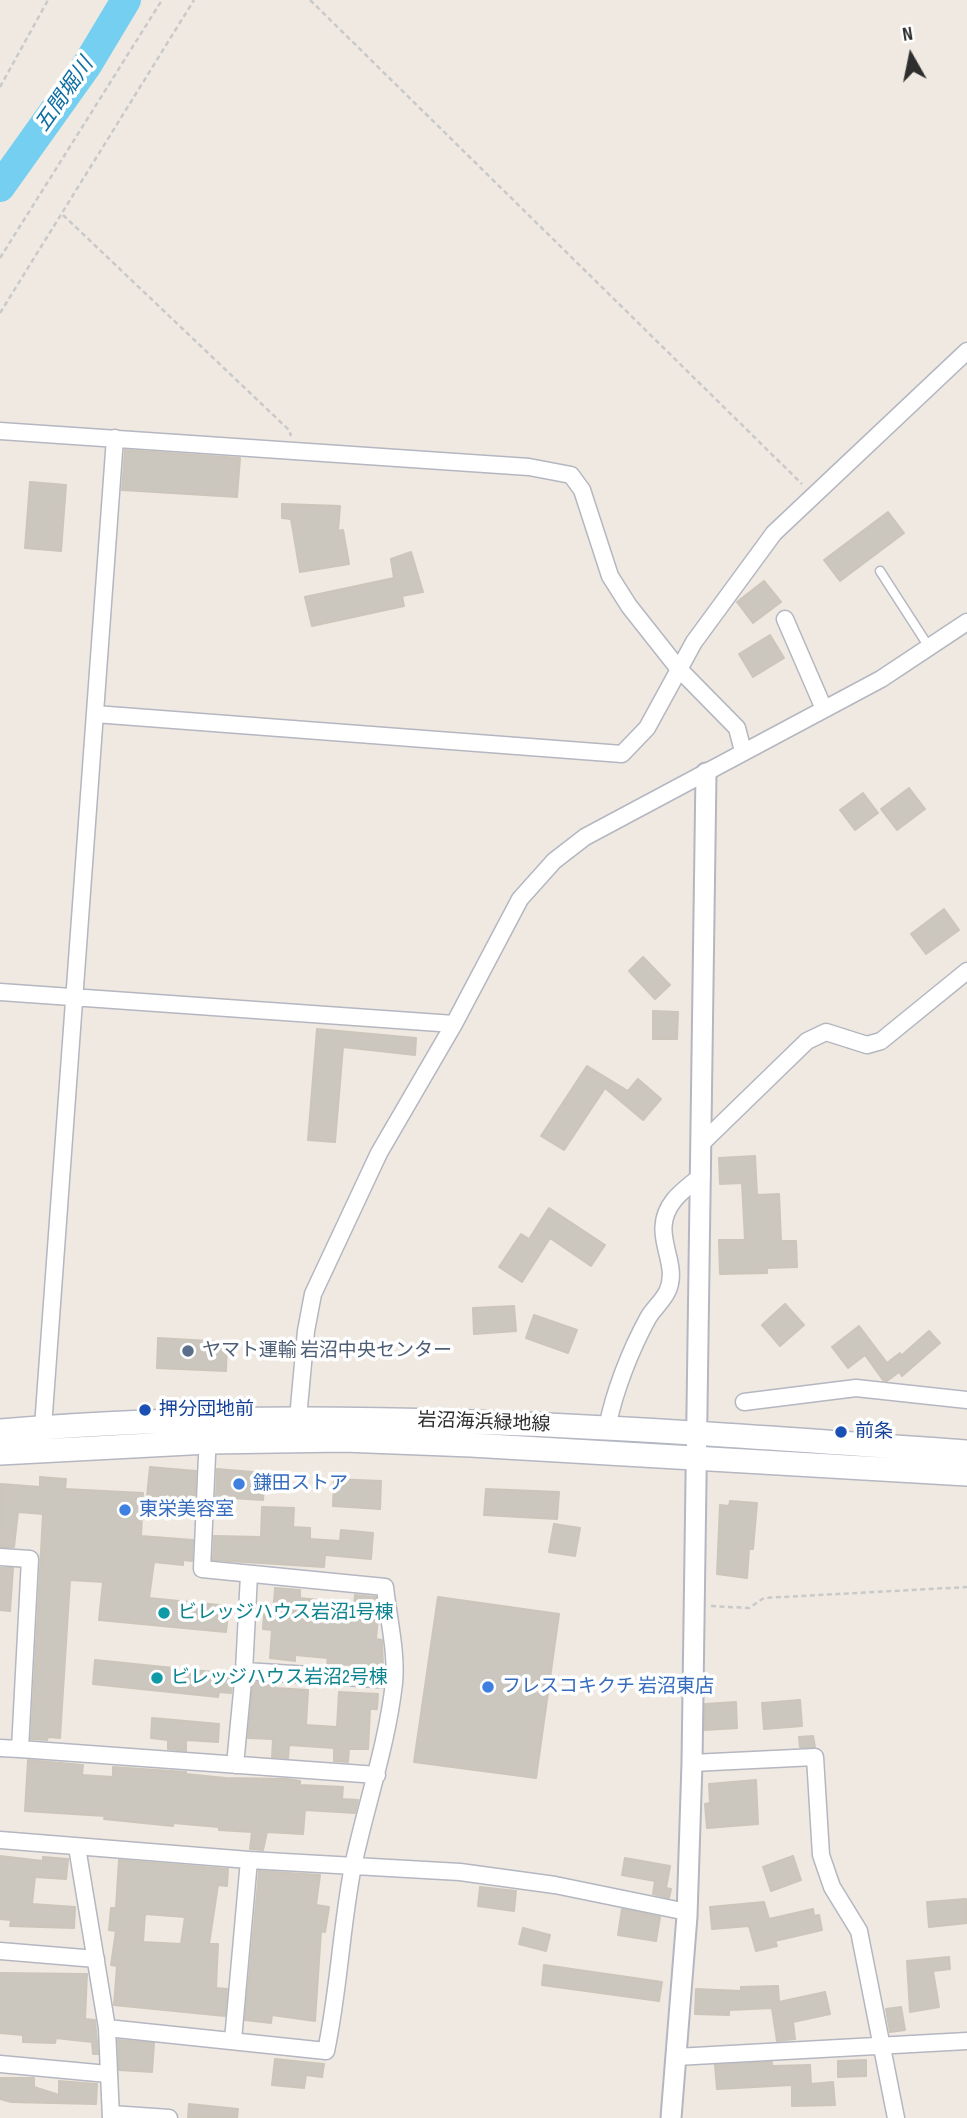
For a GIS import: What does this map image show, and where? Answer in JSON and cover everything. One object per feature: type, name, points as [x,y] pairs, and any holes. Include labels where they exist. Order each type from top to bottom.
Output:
[{"type":"main road","name":"岩沼海浜緑地線","points":[[0,1431],[209,1418],[484,1421],[967,1452]]},
{"type":"main road","name":"岩沼海浜緑地線","points":[[0,1453],[208,1442],[344,1440],[471,1444],[967,1475]]},
{"type":"street","points":[[95,714],[622,754],[647,728],[678,668],[774,533],[967,351]]},
{"type":"street","points":[[0,431],[529,467],[571,475],[582,490],[610,576],[629,606],[678,668],[737,728],[743,751]]},
{"type":"street","points":[[43,1427],[115,438]]},
{"type":"street","points":[[785,619],[824,709]]},
{"type":"street","points":[[299,1418],[306,1331],[313,1294],[379,1153],[454,1024],[520,899],[554,861],[585,837],[881,679],[967,622]]},
{"type":"street","points":[[670,2118],[687,1912],[692,1762],[703,1142],[706,773]]},
{"type":"street","points":[[703,1142],[807,1041],[826,1032],[867,1045],[881,1041],[967,971]]},
{"type":"street","points":[[0,992],[454,1024]]},
{"type":"street","points":[[607,1428],[612,1402],[648,1317],[667,1291],[671,1277],[661,1234],[665,1217],[674,1200],[702,1175]]},
{"type":"street","points":[[744,1402],[856,1388],[967,1400]]},
{"type":"street","points":[[107,2028],[326,2052],[336,2007],[340,1947],[354,1865],[377,1775],[394,1680],[385,1587],[202,1569],[209,1418]]},
{"type":"street","points":[[0,1556],[30,1559],[20,1749]]},
{"type":"street","points":[[235,1765],[249,1575]]},
{"type":"street","points":[[244,1671],[394,1680]]},
{"type":"street","points":[[0,1748],[377,1775]]},
{"type":"street","points":[[692,1762],[815,1758],[821,1855],[832,1887],[859,1930],[868,1963],[880,2047],[896,2118]]},
{"type":"street","points":[[0,1840],[249,1860],[460,1872],[555,1885],[687,1912]]},
{"type":"street","points":[[77,1847],[107,2028],[111,2116],[169,2118]]},
{"type":"street","points":[[233,2040],[249,1860]]},
{"type":"street","points":[[0,1951],[96,1959]]},
{"type":"street","points":[[676,2057],[967,2041]]},
{"type":"street","points":[[0,2064],[108,2074]]},
{"type":"lane","points":[[880,571],[929,648]]},
{"type":"path","points":[[0,87],[48,0]]},
{"type":"path","points":[[0,258],[162,0]]},
{"type":"path","points":[[0,313],[194,0]]},
{"type":"path","points":[[310,0],[813,495]]},
{"type":"path","points":[[63,215],[289,430],[296,450]]},
{"type":"path","points":[[694,1605],[749,1608],[764,1598],[967,1587]]},
{"type":"building","points":[[125,450],[240,458],[237,497],[122,490]]},
{"type":"building","points":[[30,482],[66,485],[61,551],[25,548]]},
{"type":"building","points":[[282,504],[340,506],[338,531],[343,530],[349,564],[300,572],[291,519],[282,518]]},
{"type":"building","points":[[888,512],[904,533],[840,581],[824,560]]},
{"type":"building","points":[[411,552],[423,592],[402,596],[404,606],[312,626],[305,597],[394,578],[391,559]]},
{"type":"building","points":[[764,581],[781,602],[753,623],[737,602]]},
{"type":"building","points":[[770,635],[784,658],[753,677],[739,654]]},
{"type":"building","points":[[909,788],[925,809],[897,830],[881,809]]},
{"type":"building","points":[[863,793],[878,813],[855,830],[840,810]]},
{"type":"building","points":[[944,909],[959,930],[926,954],[911,934]]},
{"type":"building","points":[[643,957],[670,985],[655,999],[629,971]]},
{"type":"building","points":[[653,1011],[678,1012],[677,1039],[653,1039]]},
{"type":"building","points":[[317,1029],[416,1038],[415,1055],[343,1047],[335,1142],[308,1140]]},
{"type":"building","points":[[587,1066],[628,1091],[638,1079],[661,1099],[643,1120],[605,1088],[564,1150],[541,1136]]},
{"type":"building","points":[[755,1156],[757,1195],[779,1194],[781,1241],[796,1241],[797,1267],[767,1268],[767,1273],[720,1274],[719,1240],[745,1240],[742,1183],[720,1184],[719,1158]]},
{"type":"building","points":[[549,1208],[605,1245],[591,1266],[550,1238],[522,1282],[499,1267],[521,1234],[529,1239]]},
{"type":"building","points":[[785,1304],[804,1325],[780,1346],[762,1325]]},
{"type":"building","points":[[514,1306],[516,1331],[474,1334],[473,1308]]},
{"type":"building","points":[[534,1315],[577,1330],[568,1353],[526,1338]]},
{"type":"building","points":[[859,1326],[887,1363],[900,1353],[901,1356],[929,1331],[940,1343],[902,1376],[899,1372],[887,1381],[883,1380],[865,1355],[848,1368],[832,1347]]},
{"type":"building","points":[[158,1338],[227,1342],[226,1371],[157,1368]]},
{"type":"building","points":[[150,1467],[196,1471],[195,1495],[191,1495],[191,1499],[147,1496]]},
{"type":"building","points":[[217,1469],[265,1473],[263,1500],[216,1497]]},
{"type":"building","points":[[40,1477],[66,1479],[65,1489],[143,1493],[141,1536],[193,1540],[192,1561],[183,1560],[183,1565],[154,1562],[149,1598],[229,1606],[226,1632],[99,1620],[103,1582],[70,1580],[60,1738],[48,1737],[47,1740],[31,1739],[43,1514],[18,1512],[14,1547],[0,1547],[1,1484],[40,1487]]},
{"type":"building","points":[[334,1479],[381,1481],[380,1509],[333,1506]]},
{"type":"building","points":[[486,1489],[559,1492],[557,1519],[484,1515]]},
{"type":"building","points":[[730,1501],[757,1503],[753,1549],[749,1549],[747,1578],[717,1574],[720,1505],[729,1506]]},
{"type":"building","points":[[262,1507],[294,1508],[293,1527],[310,1528],[310,1539],[340,1541],[341,1530],[373,1533],[371,1559],[325,1555],[324,1567],[213,1560],[214,1536],[261,1537]]},
{"type":"building","points":[[554,1524],[580,1528],[575,1556],[549,1552]]},
{"type":"building","points":[[0,1568],[13,1568],[10,1611],[0,1610]]},
{"type":"building","points":[[275,1588],[300,1590],[300,1598],[354,1604],[355,1595],[376,1597],[376,1639],[382,1640],[383,1666],[327,1664],[328,1658],[295,1655],[295,1661],[270,1658],[272,1630],[263,1629],[264,1614],[273,1615]]},
{"type":"building","points":[[438,1597],[559,1614],[536,1778],[414,1762]]},
{"type":"building","name":"ビレッジハウス岩沼2号棟","points":[[95,1660],[233,1674],[231,1693],[219,1692],[218,1697],[93,1684]]},
{"type":"building","points":[[253,1682],[275,1683],[275,1688],[308,1690],[306,1725],[337,1727],[339,1692],[378,1694],[377,1709],[370,1709],[368,1749],[349,1749],[348,1762],[334,1761],[334,1748],[289,1745],[288,1758],[272,1757],[273,1739],[248,1738]]},
{"type":"building","points":[[800,1700],[802,1726],[764,1729],[762,1703]]},
{"type":"building","points":[[736,1702],[737,1728],[705,1730],[705,1704]]},
{"type":"building","points":[[152,1718],[219,1724],[218,1742],[186,1740],[186,1751],[168,1749],[168,1740],[151,1738]]},
{"type":"building","points":[[813,1736],[815,1747],[800,1747],[799,1737]]},
{"type":"building","points":[[28,1760],[83,1765],[82,1775],[113,1777],[113,1767],[186,1772],[225,1778],[287,1779],[300,1781],[300,1785],[343,1787],[342,1799],[358,1800],[355,1813],[305,1810],[303,1834],[267,1832],[263,1850],[250,1849],[252,1832],[104,1819],[105,1816],[25,1811]]},
{"type":"building","points":[[756,1780],[758,1824],[707,1828],[705,1804],[710,1803],[709,1784]]},
{"type":"building","points":[[0,1856],[43,1861],[43,1857],[68,1859],[66,1879],[35,1877],[32,1904],[75,1907],[74,1928],[10,1926],[11,1920],[0,1919]]},
{"type":"building","points":[[793,1856],[801,1880],[771,1891],[763,1867]]},
{"type":"building","points":[[625,1858],[670,1866],[666,1888],[671,1889],[669,1898],[653,1894],[655,1881],[622,1875]]},
{"type":"building","points":[[119,1860],[228,1869],[227,1886],[218,1885],[209,1944],[218,1944],[216,1988],[227,1989],[225,2016],[114,2005],[117,1966],[111,1965],[116,1931],[109,1930],[111,1908],[116,1908]],"holes":[[[145,1914],[185,1917],[181,1944],[143,1942]]]},
{"type":"building","points":[[259,1871],[320,1875],[316,1905],[329,1907],[325,1932],[321,1931],[315,2021],[272,2015],[271,2023],[245,2020]]},
{"type":"building","points":[[480,1887],[516,1891],[514,1911],[478,1906]]},
{"type":"building","points":[[966,1899],[967,1923],[929,1927],[927,1902]]},
{"type":"building","points":[[764,1902],[769,1919],[813,1909],[814,1916],[819,1915],[822,1930],[775,1941],[777,1946],[756,1951],[749,1926],[712,1929],[710,1907]]},
{"type":"building","points":[[622,1909],[660,1917],[656,1941],[618,1935]]},
{"type":"building","points":[[523,1928],[550,1935],[546,1951],[519,1944]]},
{"type":"building","points":[[949,1957],[950,1969],[933,1971],[939,2007],[910,2012],[907,1961]]},
{"type":"building","points":[[544,1965],[662,1982],[659,2001],[542,1985]]},
{"type":"building","points":[[0,1973],[87,1974],[85,2019],[95,2020],[98,2054],[93,2054],[92,2042],[56,2038],[55,2043],[23,2042],[23,2035],[0,2033]]},
{"type":"building","points":[[778,1986],[779,2002],[825,1992],[830,2014],[793,2022],[795,2039],[777,2041],[772,2008],[729,2010],[729,2015],[695,2014],[696,1989],[741,1991],[741,1987]]},
{"type":"building","points":[[901,2007],[905,2030],[890,2032],[886,2009]]},
{"type":"building","points":[[118,2040],[154,2043],[152,2072],[119,2070]]},
{"type":"building","points":[[275,2059],[324,2064],[322,2077],[306,2075],[304,2088],[272,2085]]},
{"type":"building","points":[[866,2060],[866,2076],[838,2077],[838,2061]]},
{"type":"building","points":[[772,2062],[772,2066],[810,2065],[811,2084],[833,2082],[835,2105],[792,2106],[792,2085],[717,2089],[715,2065]]},
{"type":"building","points":[[0,2078],[34,2078],[34,2087],[59,2095],[59,2081],[97,2084],[96,2104],[11,2102],[0,2099]]},
{"type":"building","points":[[189,2104],[238,2109],[237,2118],[188,2118]]},
{"type":"waterway","name":"五間堀川","points":[[0,187],[87,65],[126,0]]},
{"type":"place","name":"ヤマト運輸 岩沼中央センター","points":[[188,1351]]},
{"type":"place","name":"押分団地前","points":[[145,1410]]},
{"type":"place","name":"前条","points":[[841,1432]]},
{"type":"place","name":"鎌田ストア","points":[[239,1484]]},
{"type":"place","name":"東栄美容室","points":[[125,1510]]},
{"type":"place","name":"ビレッジハウス岩沼1号棟","points":[[164,1613]]},
{"type":"place","name":"ビレッジハウス岩沼2号棟","points":[[157,1678]]},
{"type":"place","name":"フレスコキクチ 岩沼東店","points":[[488,1687]]}]
